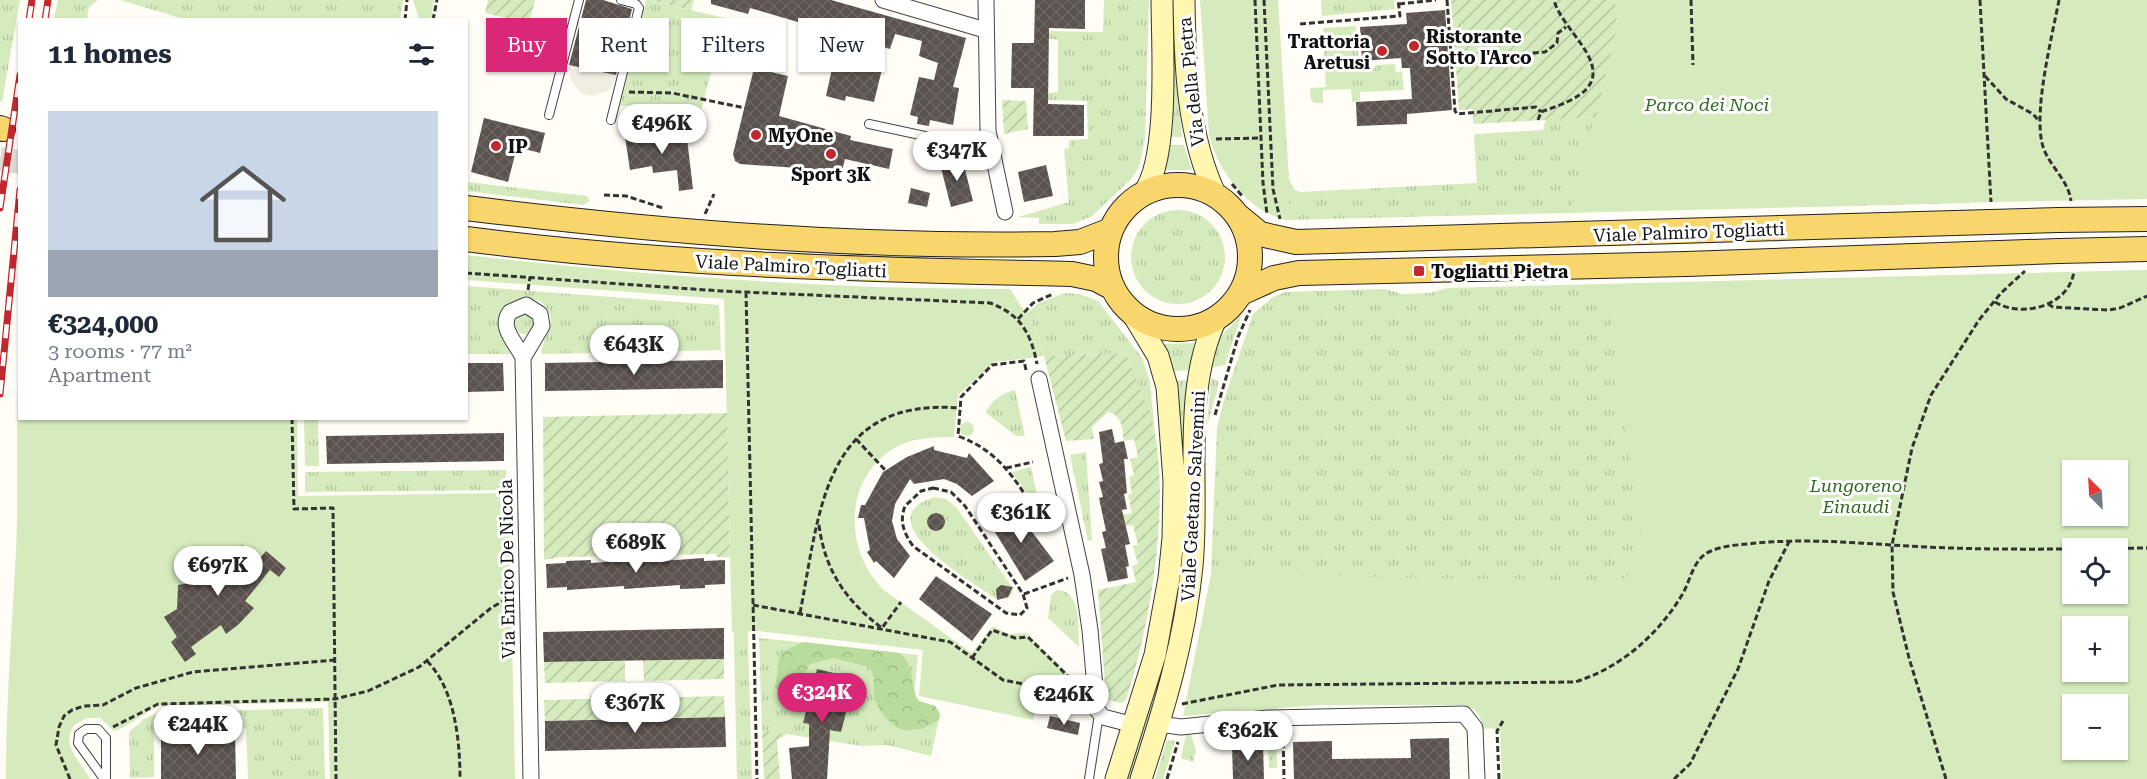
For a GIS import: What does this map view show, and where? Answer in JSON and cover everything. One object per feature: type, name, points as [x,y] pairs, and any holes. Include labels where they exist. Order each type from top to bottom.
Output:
[{"type":"main road","name":"Via della Pietra","points":[[1143,194],[1151,179],[1159,140],[1162,0]]},
{"type":"main road","name":"Via della Pietra","points":[[1184,0],[1193,128],[1199,157],[1223,188]]},
{"type":"main road","points":[[1223,188],[1183,185],[1158,188],[1143,194],[1124,210],[1111,230],[1106,263],[1113,288],[1132,314],[1154,325],[1174,329],[1193,328],[1246,300],[1250,254],[1243,210]]},
{"type":"main road","name":"Viale Palmiro Togliatti","points":[[1223,188],[1260,234],[1296,242],[2065,210],[2147,219]]},
{"type":"main road","name":"Viale Palmiro Togliatti","points":[[468,207],[657,229],[758,237],[1055,244],[1080,242],[1111,230]]},
{"type":"main road","name":"Viale Palmiro Togliatti","points":[[468,239],[541,249],[705,262],[855,270],[1072,274],[1096,279],[1113,288]]},
{"type":"main road","name":"Viale Palmiro Togliatti","points":[[1246,300],[1274,278],[1299,273],[1686,264],[2147,249]]},
{"type":"main road","name":"Viale Gaetano Salvemini","points":[[1116,779],[1155,655],[1170,578],[1174,481],[1170,409],[1164,374],[1158,356],[1132,314]]},
{"type":"main road","name":"Viale Gaetano Salvemini","points":[[1141,779],[1165,729],[1165,704],[1182,638],[1193,564],[1200,373],[1206,344],[1217,317]]},
{"type":"street","points":[[883,0],[985,30]]},
{"type":"street","points":[[986,0],[985,96],[990,150],[1005,212]]},
{"type":"street","name":"Via Enrico De Nicola","points":[[523,358],[531,779]]},
{"type":"street","points":[[1039,375],[1082,575],[1099,714],[1134,725]]},
{"type":"street","points":[[1165,729],[1282,718],[1464,714],[1469,717],[1475,728],[1477,779]]},
{"type":"lane","points":[[549,115],[579,0]]},
{"type":"lane","points":[[611,120],[639,8],[636,4],[621,0]]},
{"type":"lane","points":[[869,124],[990,150]]},
{"type":"lane","points":[[1089,779],[1099,714]]},
{"type":"lane","points":[[90,728],[98,729],[104,734],[106,779],[81,748],[78,739],[82,731],[90,728]]},
{"type":"path","points":[[405,18],[407,0]]},
{"type":"path","points":[[434,18],[437,0]]},
{"type":"path","points":[[1255,0],[1265,218]]},
{"type":"path","points":[[1264,0],[1273,189],[1275,204],[1283,224],[1275,222]]},
{"type":"path","points":[[1300,24],[1400,16],[1399,2],[1436,0]]},
{"type":"path","points":[[1447,0],[1457,114],[1536,107],[1541,112]]},
{"type":"path","points":[[1538,120],[1541,112],[1573,100],[1583,93],[1593,72],[1593,64],[1586,47],[1566,27],[1554,0]]},
{"type":"path","points":[[1691,0],[1693,66]]},
{"type":"path","points":[[1980,0],[1991,206]]},
{"type":"path","points":[[2059,0],[2040,122],[2042,143],[2049,161],[2065,183],[2065,210]]},
{"type":"path","points":[[1452,60],[1545,52],[1557,43],[1558,33],[1566,27]]},
{"type":"path","points":[[1984,75],[2006,99],[2033,114],[2040,122]]},
{"type":"path","points":[[619,91],[672,93],[744,108]]},
{"type":"path","points":[[1207,139],[1262,138]]},
{"type":"path","points":[[1223,188],[1243,210]]},
{"type":"path","points":[[696,213],[706,214],[714,194]]},
{"type":"path","points":[[604,195],[626,196],[665,208]]},
{"type":"path","points":[[1946,779],[1909,658],[1893,592],[1892,545],[1912,448],[1931,395],[1954,355],[2001,293],[2025,269]]},
{"type":"path","points":[[1995,302],[2012,309],[2048,304],[2062,298],[2070,288],[2074,271]]},
{"type":"path","points":[[468,273],[746,292],[973,300],[1006,309],[1018,318],[1031,339],[1039,375],[1026,373],[1024,361],[992,365],[961,397],[958,436],[987,449],[1006,468],[1041,519],[1044,519]]},
{"type":"path","points":[[1018,318],[1033,303],[1060,291]]},
{"type":"path","points":[[746,292],[757,779]]},
{"type":"path","points":[[2048,304],[2053,307],[2109,310],[2147,296]]},
{"type":"path","points":[[1213,423],[1238,337],[1246,300]]},
{"type":"path","points":[[800,613],[818,521],[831,474],[856,439],[870,428],[900,412],[929,407],[960,408]]},
{"type":"path","points":[[292,420],[294,509],[333,508],[336,779]]},
{"type":"path","points":[[856,439],[887,472]]},
{"type":"path","points":[[1006,468],[1033,462]]},
{"type":"path","points":[[933,488],[951,492],[964,506],[1023,594],[1026,608],[1020,615],[1006,613],[927,557],[913,546],[905,535],[902,525],[905,506],[921,491],[933,488]]},
{"type":"path","points":[[818,521],[824,556],[834,578],[848,599],[882,628]]},
{"type":"path","points":[[1674,779],[1690,764],[1733,680],[1769,581],[1790,540]]},
{"type":"path","points":[[1165,704],[1177,705],[1278,685],[1575,682],[1595,675],[1627,657],[1658,627],[1682,595],[1700,557],[1711,551],[1732,546],[1790,540],[1848,541],[1892,545],[2147,548]]},
{"type":"path","points":[[1023,594],[1058,580],[1082,575]]},
{"type":"path","points":[[104,734],[139,712],[158,704],[335,699],[389,683],[427,661],[491,608],[515,594]]},
{"type":"path","points":[[882,628],[901,602]]},
{"type":"path","points":[[752,605],[950,642],[1003,680],[1085,696]]},
{"type":"path","points":[[972,658],[993,630],[1015,638],[1028,637],[1085,690]]},
{"type":"path","points":[[70,779],[56,746],[59,727],[64,716],[72,710],[102,705],[136,688],[194,672],[334,660]]},
{"type":"path","points":[[427,661],[438,676],[451,708],[459,748],[460,779]]},
{"type":"path","points":[[1282,718],[1284,779]]},
{"type":"path","points":[[1499,779],[1497,730],[1503,721]]},
{"type":"path","points":[[1165,729],[1178,740],[1167,779]]},
{"type":"green space","points":[[0,0],[20,0],[2,102],[0,101]]},
{"type":"green space","points":[[58,0],[98,0],[89,7],[87,18],[54,18]]},
{"type":"green space","points":[[120,0],[403,0],[400,18],[181,18]]},
{"type":"green space","points":[[413,0],[434,0],[431,18],[419,18]]},
{"type":"green space","points":[[488,0],[535,0],[530,18],[507,18],[485,13]]},
{"type":"green space","points":[[646,0],[725,18],[681,18],[681,72],[711,72],[700,115],[657,104],[620,106],[628,72],[669,72],[669,18],[642,18]]},
{"type":"green space","points":[[647,0],[694,0],[691,10]]},
{"type":"green space","points":[[1104,0],[1149,0],[1145,139],[1139,167],[1131,179],[1092,216],[1073,224],[1039,224],[1039,218],[1018,217],[1069,202],[1064,149],[1069,148],[1070,140],[1088,139],[1087,101],[1042,100],[1042,94],[1058,92],[1058,40],[1044,38],[1044,31],[1103,32]]},
{"type":"green space","points":[[1171,0],[1175,0],[1177,79],[1182,137],[1170,137]]},
{"type":"green space","points":[[1200,0],[1278,0],[1290,220],[1263,211],[1250,201],[1228,177],[1213,149],[1209,135]]},
{"type":"green space","points":[[1278,0],[1289,180],[1295,190],[1300,192],[1477,183],[1474,136],[1476,134],[1543,130],[1546,119],[1596,117],[1617,26],[1615,0],[1975,199],[1969,203],[1284,220]]},
{"type":"green space","points":[[1321,0],[1394,0],[1395,9],[1322,16]]},
{"type":"green space","points":[[1451,0],[1615,0],[1617,26],[1596,117],[1473,124],[1473,109],[1459,110]]},
{"type":"green space","name":"Parco dei Noci","points":[[1615,0],[2147,0],[2147,199],[1571,210],[1617,26]]},
{"type":"green space","points":[[1356,26],[1359,67],[1375,68],[1376,65],[1395,64],[1396,72],[1402,72],[1404,90],[1360,92],[1360,101],[1352,102],[1351,89],[1323,90],[1323,103],[1314,103],[1311,100],[1310,88],[1326,87],[1323,28]]},
{"type":"green space","points":[[1002,100],[1026,101],[1028,129],[1004,134]]},
{"type":"green space","points":[[1169,145],[1184,145],[1192,170],[1165,170]]},
{"type":"green space","points":[[468,182],[587,196],[590,201],[583,205],[468,191]]},
{"type":"green space","points":[[1178,210],[1196,213],[1211,224],[1222,239],[1225,257],[1222,275],[1211,290],[1196,301],[1178,304],[1160,301],[1145,290],[1134,275],[1131,257],[1134,239],[1145,224],[1160,213]]},
{"type":"green space","points":[[468,255],[738,280],[874,287],[1010,289],[1036,330],[1044,356],[995,362],[958,395],[954,437],[930,438],[905,443],[891,450],[875,464],[864,481],[857,499],[856,539],[862,558],[872,576],[885,591],[972,653],[993,626],[1007,634],[1026,633],[1081,686],[1083,713],[1037,704],[1033,720],[919,696],[923,650],[758,631],[732,632],[724,299],[468,280]]},
{"type":"green space","points":[[2147,270],[2147,543],[2128,543],[2128,538],[2062,538],[2062,543],[1960,542],[1673,602],[1205,616],[1211,574],[1217,428],[1223,403],[1253,314],[1273,297],[1285,292],[1386,289],[1402,294],[1430,293],[1448,288]]},
{"type":"green space","name":"Lungoreno Einaudi","points":[[2147,270],[2147,779],[1502,779],[1500,732],[1493,728],[1483,729],[1478,714],[1466,705],[1319,705],[1183,716],[1211,574],[1616,581],[1635,574],[1642,537],[1612,324],[1598,285]]},
{"type":"green space","points":[[468,286],[719,305],[721,350],[541,354],[550,328],[550,315],[540,301],[518,300],[506,305],[499,316],[499,324],[511,350],[510,354],[468,354]]},
{"type":"green space","points":[[1064,293],[1080,294],[1098,301],[1142,358],[1150,381],[1155,433],[1126,353],[1044,356],[1036,330],[1026,314],[1039,303]]},
{"type":"green space","points":[[726,299],[747,605],[752,779],[737,779]]},
{"type":"green space","points":[[524,314],[531,317],[534,324],[531,331],[524,334],[517,331],[514,324],[517,317]]},
{"type":"green space","points":[[1242,314],[1225,365],[1210,368],[1219,338]]},
{"type":"green space","points":[[1194,343],[1190,370],[1174,371],[1163,344]]},
{"type":"green space","points":[[1126,353],[1153,424],[1159,465],[1160,498],[1155,568],[1143,638],[1126,700],[1122,703],[1108,700],[1106,696],[1098,590],[1136,582],[1132,566],[1138,564],[1133,546],[1138,545],[1133,525],[1126,526],[1104,519],[1132,513],[1128,495],[1132,493],[1129,477],[1134,475],[1130,459],[1138,457],[1134,439],[1124,441],[1119,419],[1108,412],[1092,427],[1094,439],[1066,441],[1044,356]]},
{"type":"green space","points":[[1211,378],[1218,381],[1218,387],[1207,426]]},
{"type":"green space","points":[[1187,380],[1185,539],[1177,610],[1162,677],[1130,779],[1126,779],[1159,676],[1176,381]]},
{"type":"green space","points":[[18,388],[18,420],[297,420],[298,496],[509,493],[515,779],[330,779],[328,702],[159,706],[114,731],[100,718],[87,718],[74,725],[69,739],[73,753],[90,779],[6,779],[17,527]]},
{"type":"green space","points":[[1015,390],[1025,436],[1016,436],[986,413],[997,398]]},
{"type":"green space","points":[[727,413],[730,557],[717,557],[716,554],[561,557],[544,560],[543,417]]},
{"type":"green space","points":[[304,420],[318,420],[319,466],[305,466]]},
{"type":"green space","points":[[964,422],[970,422],[974,429],[970,436],[964,436],[960,432],[960,426]]},
{"type":"green space","points":[[1086,452],[1092,540],[1088,541],[1070,455]]},
{"type":"green space","points":[[1031,467],[1041,513],[1012,472]]},
{"type":"green space","points":[[506,470],[506,490],[305,492],[305,472]]},
{"type":"green space","points":[[935,497],[946,499],[957,508],[1011,586],[1013,592],[1008,599],[995,598],[966,579],[929,550],[916,534],[910,520],[916,507]]},
{"type":"green space","points":[[1057,590],[1071,596],[1075,603],[1079,647],[1048,618],[1051,595]]},
{"type":"green space","points":[[759,638],[918,655],[914,695],[919,701],[935,706],[940,714],[931,756],[887,745],[861,746],[762,730]]},
{"type":"green space","points":[[803,642],[899,653],[908,664],[919,701],[935,706],[940,714],[939,720],[922,729],[899,729],[887,719],[877,704],[869,667],[833,658],[810,664],[803,676],[785,693],[775,688],[780,653]]},
{"type":"green space","points":[[724,659],[724,679],[644,681],[643,660]]},
{"type":"green space","points":[[625,661],[625,681],[545,683],[544,662]]},
{"type":"green space","points":[[724,696],[725,717],[644,718],[644,698]]},
{"type":"green space","points":[[625,698],[625,719],[545,721],[544,700]]},
{"type":"green space","points":[[323,708],[325,779],[248,779],[246,728],[154,730],[154,777],[130,778],[129,732],[144,719],[161,712]]},
{"type":"green space","points":[[1276,723],[1277,768],[1269,768],[1267,731],[1249,730],[1255,726]]},
{"type":"green space","points":[[762,730],[787,734],[777,740],[780,779],[764,779]]},
{"type":"green space","points":[[1186,734],[1191,734],[1196,751],[1193,762],[1181,758]]},
{"type":"green space","points":[[1167,740],[1175,741],[1163,779],[1155,779]]},
{"type":"shaded area","points":[[569,65],[579,67],[579,72],[600,72],[617,76],[609,90],[594,96],[585,95],[579,91],[570,79]]},
{"type":"building","points":[[586,0],[603,0],[632,9],[630,18],[581,18]]},
{"type":"building","points":[[711,0],[831,0],[966,38],[953,87],[959,88],[953,125],[930,120],[929,126],[917,124],[918,117],[910,115],[919,77],[934,80],[938,63],[919,56],[922,41],[895,34],[890,49],[885,48],[885,18],[798,18],[798,22],[750,8],[748,14],[711,4]]},
{"type":"building","points":[[1035,0],[1085,0],[1085,29],[1049,28],[1048,104],[1084,105],[1084,136],[1033,136],[1034,88],[1011,88],[1012,43],[1034,43]]},
{"type":"building","points":[[1445,10],[1452,110],[1407,114],[1407,124],[1357,126],[1356,102],[1412,99],[1410,68],[1402,68],[1401,58],[1362,61],[1360,27],[1407,24],[1406,13]]},
{"type":"building","points":[[579,27],[579,67],[569,65]]},
{"type":"building","points":[[753,72],[771,72],[788,76],[779,116],[851,136],[850,140],[893,149],[889,169],[845,159],[842,171],[740,164],[735,161],[733,154]]},
{"type":"building","points":[[831,72],[881,72],[874,102],[846,96],[845,101],[826,96]]},
{"type":"building","points":[[484,118],[545,133],[540,153],[517,147],[508,182],[471,172]]},
{"type":"building","points":[[686,130],[693,189],[679,191],[677,170],[653,173],[652,166],[630,170],[625,137]]},
{"type":"building","points":[[962,158],[973,201],[951,207],[940,164]]},
{"type":"building","points":[[1046,165],[1053,196],[1024,202],[1018,172]]},
{"type":"building","points":[[911,188],[930,193],[927,207],[908,203]]},
{"type":"building","points":[[723,360],[723,388],[545,391],[545,363]]},
{"type":"building","points":[[468,363],[503,363],[504,391],[468,392]]},
{"type":"building","points":[[1112,429],[1115,443],[1124,441],[1128,459],[1124,459],[1127,493],[1124,494],[1127,509],[1122,510],[1130,544],[1125,545],[1129,566],[1126,567],[1128,578],[1108,582],[1101,549],[1106,548],[1102,532],[1106,531],[1099,498],[1103,497],[1099,482],[1103,481],[1099,464],[1103,463],[1099,432]]},
{"type":"building","points":[[504,433],[504,461],[327,464],[326,436]]},
{"type":"building","points":[[934,446],[934,450],[967,458],[969,453],[994,481],[972,496],[957,484],[944,479],[914,484],[910,479],[895,504],[892,521],[897,539],[910,556],[894,578],[876,561],[874,563],[867,552],[870,550],[864,518],[858,518],[861,505],[865,505],[883,472],[907,457]]},
{"type":"building","points":[[1014,508],[1054,561],[1025,581],[990,524]]},
{"type":"building","points":[[932,513],[940,513],[945,518],[943,529],[932,531],[927,526],[927,518]]},
{"type":"building","points":[[242,545],[259,559],[266,551],[286,568],[279,577],[270,570],[245,601],[254,608],[226,634],[221,625],[191,647],[196,654],[185,662],[171,642],[177,637],[164,617],[177,609],[178,585],[196,582],[203,575],[207,557],[231,557]]},
{"type":"building","points":[[704,558],[704,561],[725,560],[725,584],[680,589],[680,585],[624,589],[624,586],[567,590],[567,587],[547,588],[546,564],[591,560],[591,563],[647,559],[648,562]]},
{"type":"building","points":[[936,576],[992,614],[972,641],[919,599]]},
{"type":"building","points":[[1001,585],[1013,587],[1008,597],[997,600],[996,589]]},
{"type":"building","points":[[724,628],[724,659],[544,662],[543,632]]},
{"type":"building","points":[[817,669],[855,678],[841,732],[830,730],[827,779],[792,779],[789,748],[809,746],[809,724],[803,723]]},
{"type":"building","points":[[1050,716],[1080,723],[1078,735],[1047,728]]},
{"type":"building","points":[[725,717],[726,747],[545,751],[545,721]]},
{"type":"building","points":[[235,733],[236,779],[161,779],[161,734]]},
{"type":"building","points":[[1449,738],[1450,779],[1294,779],[1293,742],[1332,741],[1332,759],[1411,758],[1410,739]]},
{"type":"building","points":[[1263,744],[1264,779],[1233,779],[1232,745]]},
{"type":"tunnel","points":[[0,159],[18,162]]},
{"type":"railway","points":[[29,18],[32,0]]},
{"type":"railway","points":[[45,18],[48,0]]},
{"type":"railway","points":[[0,208],[18,88]]},
{"type":"railway","points":[[0,394],[18,210]]},
{"type":"place","name":"Ristorante Sotto l'Arco","points":[[1414,46]]},
{"type":"place","name":"Trattoria Aretusi","points":[[1382,51]]},
{"type":"place","name":"MyOne","points":[[756,135]]},
{"type":"place","name":"IP","points":[[496,146]]},
{"type":"place","name":"Sport 3K","points":[[831,154]]},
{"type":"place","name":"Togliatti Pietra","points":[[1419,271]]}]
